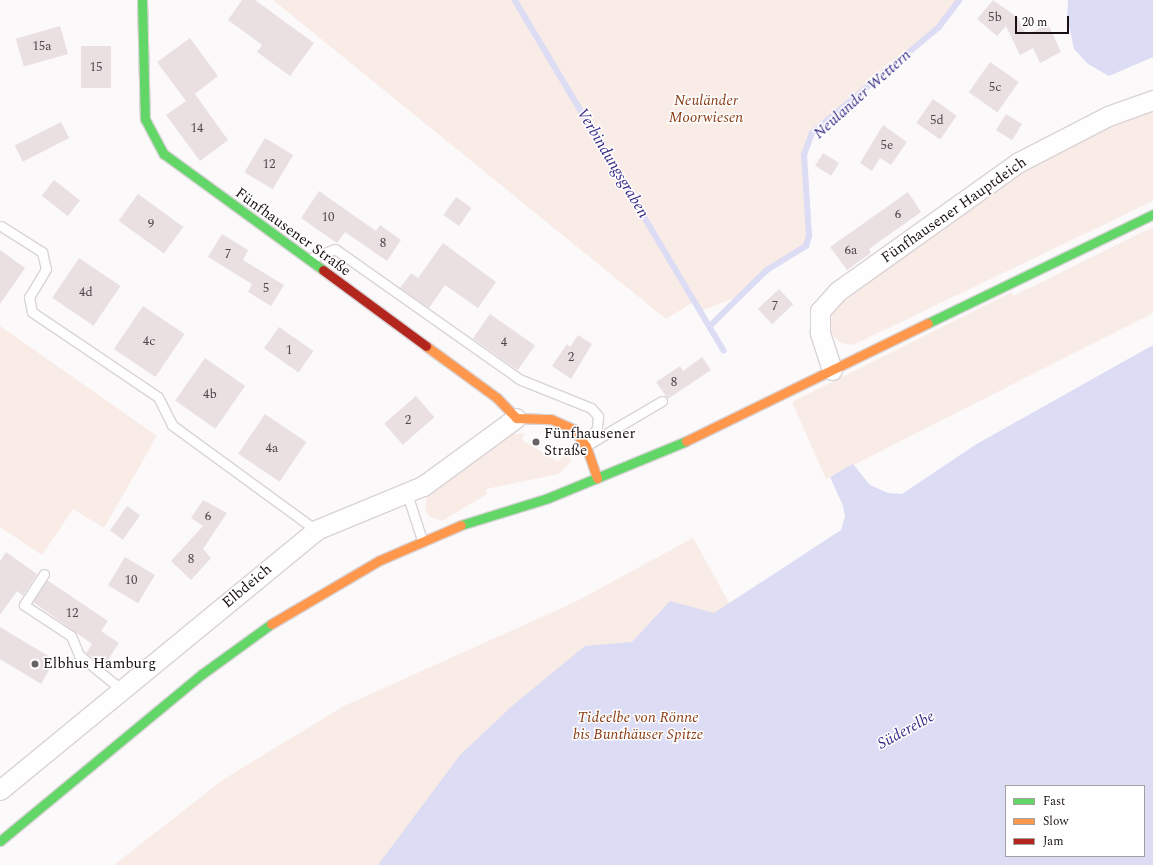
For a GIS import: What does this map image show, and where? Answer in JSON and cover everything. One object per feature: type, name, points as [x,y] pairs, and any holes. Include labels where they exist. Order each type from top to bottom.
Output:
[{"type":"street","name":"Fünfhausener Straße","points":[[142,0],[143,104],[145,119],[156,144],[176,166],[497,398],[516,418]]},
{"type":"street","name":"Fünfhausener Hauptdeich","points":[[832,370],[820,332],[820,310],[838,291],[1019,162],[1108,116],[1153,100]]},
{"type":"street","points":[[0,841],[202,674],[279,618],[380,560],[442,532],[548,498],[570,488],[636,464],[1153,214]]},
{"type":"street","points":[[516,418],[537,417],[562,422],[573,429],[586,446],[597,478]]},
{"type":"street","name":"Elbdeich","points":[[0,790],[316,530],[407,494],[423,486],[516,418]]},
{"type":"street","points":[[531,492],[570,488]]},
{"type":"street","points":[[442,532],[478,508]]},
{"type":"lane","points":[[1,226],[42,252],[46,269],[29,297],[32,312],[158,397],[172,425],[316,530]]},
{"type":"lane","points":[[307,260],[335,249],[519,379],[592,408],[598,416],[597,428],[586,446]]},
{"type":"lane","points":[[586,446],[662,401]]},
{"type":"lane","points":[[407,494],[422,540]]},
{"type":"lane","points":[[44,574],[24,605],[71,636],[79,655],[122,690]]},
{"type":"green space","name":"Neuländer Moorwiesen","points":[[273,0],[957,0],[939,27],[812,133],[804,167],[809,236],[806,246],[767,270],[737,297],[701,311],[695,301],[666,319]]},
{"type":"green space","points":[[1153,108],[1153,201],[853,345],[841,343],[828,332],[833,310],[985,193],[1103,127]]},
{"type":"green space","points":[[1153,227],[1153,313],[826,479],[792,402],[1012,292],[1013,296]]},
{"type":"green space","points":[[0,326],[157,436],[104,528],[73,509],[42,555],[0,527]]},
{"type":"green space","points":[[525,433],[522,440],[558,462],[568,451],[571,462],[558,474],[486,489],[487,494],[442,521],[430,517],[425,510],[427,495],[505,435]]},
{"type":"green space","name":"Tideelbe von Rönne bis Bunthäuser Spitze","points":[[693,538],[863,843],[832,865],[114,865],[224,779],[344,706],[575,602]]},
{"type":"water","points":[[1068,0],[1153,0],[1153,57],[1109,76],[1088,64],[1074,49],[1067,16]]},
{"type":"water","name":"Süderelbe","points":[[1153,345],[1153,865],[378,865],[460,755],[512,706],[585,646],[632,642],[670,601],[714,613],[841,530],[845,517],[843,506],[830,477],[853,464],[870,485],[888,493],[902,494],[975,445]]},
{"type":"building","points":[[242,0],[255,0],[314,43],[290,76],[257,52],[262,45],[228,20]]},
{"type":"building","points":[[993,0],[1018,18],[1026,35],[1048,24],[1061,52],[1040,63],[1033,48],[1020,55],[1006,26],[997,36],[977,19]]},
{"type":"building","points":[[60,26],[68,54],[24,67],[16,39]]},
{"type":"building","points":[[190,38],[218,76],[191,97],[195,94],[228,140],[200,161],[166,115],[186,101],[157,62]]},
{"type":"building","points":[[81,46],[111,46],[111,88],[81,88]]},
{"type":"building","points":[[990,62],[1019,82],[997,112],[969,92]]},
{"type":"building","points":[[933,99],[957,116],[940,139],[916,123]]},
{"type":"building","points":[[1006,114],[1022,124],[1012,140],[996,130]]},
{"type":"building","points":[[61,122],[69,138],[23,162],[15,146]]},
{"type":"building","points":[[883,125],[907,142],[891,165],[880,158],[872,171],[860,163]]},
{"type":"building","points":[[265,138],[293,155],[273,189],[244,172]]},
{"type":"building","points":[[823,153],[839,163],[831,176],[815,166]]},
{"type":"building","points":[[54,180],[80,200],[68,216],[42,196]]},
{"type":"building","points":[[319,191],[376,231],[380,225],[401,240],[387,261],[345,232],[337,243],[301,218]]},
{"type":"building","points":[[908,192],[921,212],[869,249],[871,253],[847,270],[830,247]]},
{"type":"building","points":[[138,194],[183,227],[164,254],[119,221]]},
{"type":"building","points":[[456,197],[472,208],[459,226],[443,215]]},
{"type":"building","points":[[222,234],[248,250],[243,260],[284,285],[271,306],[248,292],[252,284],[208,257]]},
{"type":"building","points":[[443,243],[496,282],[478,308],[445,285],[429,308],[400,288],[411,273],[418,278]]},
{"type":"building","points":[[0,250],[25,268],[0,304]]},
{"type":"building","points":[[79,258],[120,286],[94,326],[52,298]]},
{"type":"building","points":[[779,289],[793,304],[772,324],[758,309]]},
{"type":"building","points":[[143,306],[184,334],[155,377],[114,349]]},
{"type":"building","points":[[490,314],[535,346],[518,370],[473,339]]},
{"type":"building","points":[[279,327],[313,351],[298,372],[264,348]]},
{"type":"building","points":[[578,335],[592,344],[571,379],[552,366],[567,344],[570,347]]},
{"type":"building","points":[[702,357],[711,370],[668,399],[656,382],[680,366],[683,371]]},
{"type":"building","points":[[205,358],[245,386],[215,429],[175,401]]},
{"type":"building","points":[[416,396],[434,417],[403,445],[384,424]]},
{"type":"building","points":[[265,414],[306,442],[280,482],[238,454]]},
{"type":"building","points":[[203,500],[227,513],[203,549],[211,558],[191,580],[171,561],[203,526],[191,518]]},
{"type":"building","points":[[127,506],[140,515],[123,540],[110,531]]},
{"type":"building","points":[[6,552],[37,574],[23,596],[17,591],[0,615],[0,561]]},
{"type":"building","points":[[125,557],[155,575],[138,603],[108,585]]},
{"type":"building","points":[[47,580],[108,621],[101,631],[119,643],[104,666],[86,653],[92,644],[33,602]]},
{"type":"building","points":[[0,627],[55,660],[41,684],[0,659]]},
{"type":"waterway","name":"Verbindungsgraben","points":[[515,0],[724,350]]},
{"type":"waterway","name":"Neulander Wettern","points":[[710,326],[767,270],[806,246],[809,236],[804,155],[812,133],[939,27],[959,0]]},
{"type":"traffic: fast","points":[[142,0],[145,119],[164,154],[323,270]]},
{"type":"traffic: fast","points":[[928,323],[1153,214]]},
{"type":"traffic: fast","points":[[461,525],[548,498],[686,441]]},
{"type":"traffic: fast","points":[[0,841],[202,674],[271,624]]},
{"type":"traffic: slow","points":[[686,441],[928,323]]},
{"type":"traffic: slow","points":[[426,346],[497,398],[516,418],[551,419],[573,429],[586,446],[597,478]]},
{"type":"traffic: slow","points":[[271,624],[380,560],[461,525]]},
{"type":"traffic: jam","points":[[323,270],[426,346]]},
{"type":"place","name":"Fünfhausener Straße","points":[[536,442]]},
{"type":"place","name":"Elbhus Hamburg","points":[[35,664]]}]
